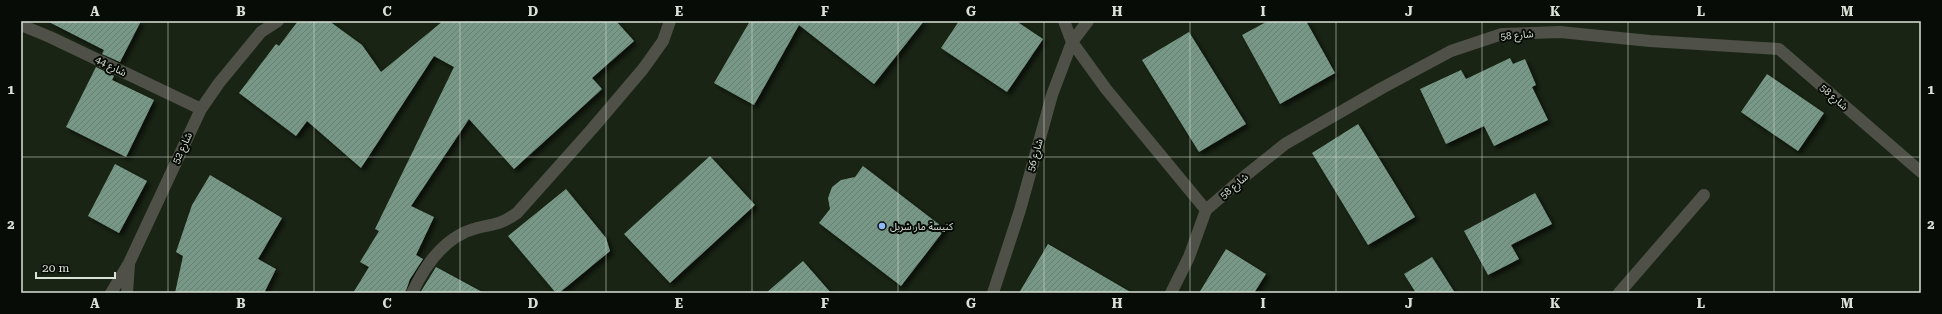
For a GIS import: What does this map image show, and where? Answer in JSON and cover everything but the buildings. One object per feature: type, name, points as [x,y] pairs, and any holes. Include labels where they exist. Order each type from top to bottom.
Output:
[{"type":"street","name":"شارع 52","points":[[111,293],[129,263],[201,109],[219,83],[261,32],[278,21]]},
{"type":"street","points":[[412,293],[422,273],[433,257],[446,244],[462,233],[503,222],[517,213],[592,130],[643,69],[663,41],[670,21]]},
{"type":"street","points":[[1064,21],[1072,42],[1106,89],[1206,210]]},
{"type":"street","name":"شارع 56","points":[[993,293],[1020,210],[1052,95],[1072,42],[1088,21]]},
{"type":"street","name":"شارع 44","points":[[21,25],[50,37],[201,109]]},
{"type":"street","name":"شارع 58","points":[[1171,293],[1189,257],[1206,210],[1285,144],[1382,88],[1451,51],[1502,34],[1560,32],[1650,41],[1779,49],[1921,172]]},
{"type":"street","points":[[1619,293],[1704,195]]},
{"type":"street","points":[[128,293],[129,263]]},
{"type":"place","name":"كنيسة مار شربل","points":[[882,226]]}]
